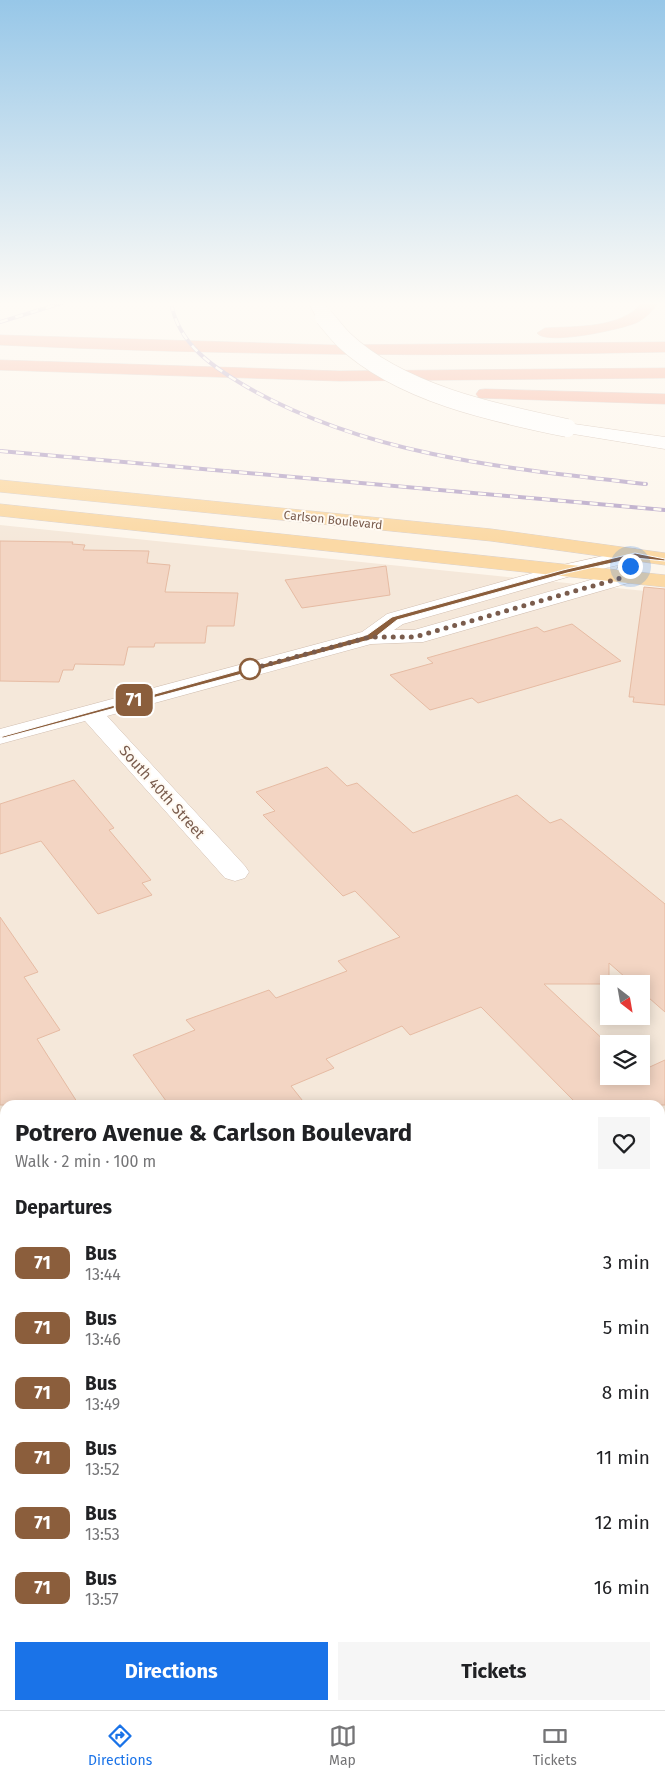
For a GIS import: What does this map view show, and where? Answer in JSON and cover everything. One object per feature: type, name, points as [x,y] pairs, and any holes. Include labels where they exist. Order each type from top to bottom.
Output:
[{"type":"highway","points":[[228,383],[268,386],[665,399]]},
{"type":"main road","name":"Carlson Boulevard","points":[[0,486],[491,536],[665,559]]},
{"type":"main road","name":"Carlson Boulevard","points":[[0,510],[665,581]]},
{"type":"street","points":[[415,383],[475,406],[567,428],[665,443]]},
{"type":"street","points":[[370,637],[394,619],[566,571],[635,556]]},
{"type":"street","points":[[0,736],[370,637],[415,637],[624,577],[635,556]]},
{"type":"street","name":"South 40th Street","points":[[90,712],[235,872]]},
{"type":"shaded area","points":[[0,525],[665,593],[665,1100],[0,1100]]},
{"type":"building","points":[[0,541],[73,542],[72,544],[85,545],[83,550],[149,551],[147,563],[170,565],[165,592],[238,593],[234,626],[207,626],[205,643],[155,643],[154,647],[128,647],[124,665],[75,664],[73,670],[63,670],[59,682],[0,681]]},
{"type":"building","points":[[386,566],[390,595],[302,608],[285,580]]},
{"type":"building","points":[[644,587],[665,589],[665,705],[633,702],[634,697],[629,697]]},
{"type":"building","points":[[572,624],[621,661],[478,703],[472,698],[430,710],[390,675],[433,663],[427,658],[537,627],[544,632]]},
{"type":"building","points":[[327,767],[347,786],[357,783],[413,833],[517,795],[550,823],[561,819],[665,904],[665,1012],[650,999],[650,975],[623,975],[609,963],[609,975],[600,975],[600,984],[544,984],[600,1037],[600,1085],[650,1085],[650,1067],[665,1060],[665,1100],[573,1100],[481,1007],[410,1035],[402,1026],[326,1059],[334,1068],[291,1086],[302,1100],[165,1100],[133,1055],[195,1030],[186,1020],[269,990],[276,998],[347,971],[338,961],[400,937],[355,891],[343,896],[263,815],[275,811],[256,792]]},
{"type":"building","points":[[74,780],[114,828],[109,830],[151,880],[142,883],[152,895],[98,914],[41,841],[0,854],[0,804]]},
{"type":"building","points":[[0,917],[38,972],[24,977],[60,1030],[37,1039],[76,1100],[0,1100]]},
{"type":"railway","points":[[240,383],[293,410],[341,429],[391,444],[441,456],[492,465],[646,484]]},
{"type":"railway","points":[[0,451],[665,510]]},
{"type":"bus line","name":"71","points":[[0,737],[370,637],[394,619],[566,571],[635,556],[665,559]]},
{"type":"route","points":[[250,669],[243,671],[370,637],[415,637],[624,577],[630,566]]}]
